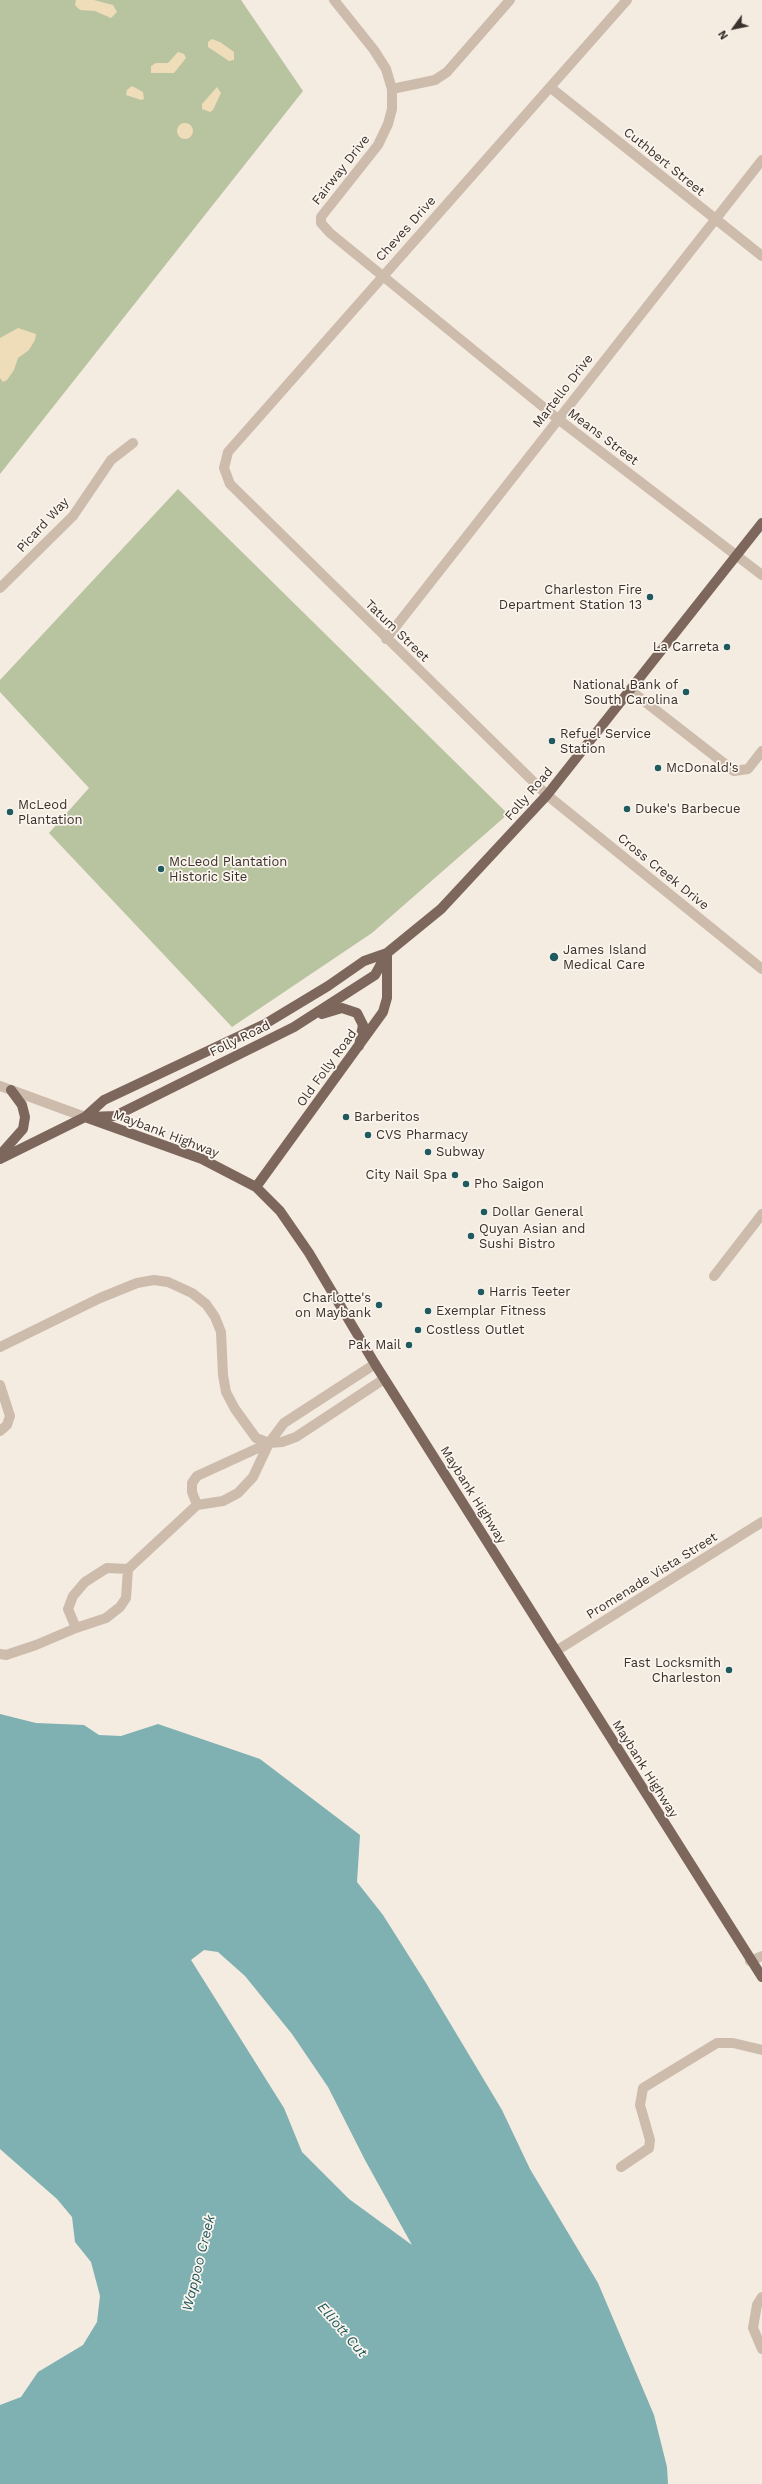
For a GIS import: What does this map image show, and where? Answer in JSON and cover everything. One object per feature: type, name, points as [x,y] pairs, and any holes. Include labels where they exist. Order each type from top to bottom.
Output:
[{"type":"main road","name":"Folly Road","points":[[85,1118],[115,1116],[304,1022],[375,975],[388,953],[441,909],[547,796],[762,523]]},
{"type":"main road","name":"Folly Road","points":[[0,1158],[85,1118],[104,1100],[265,1024],[328,986],[364,961],[388,953]]},
{"type":"main road","name":"Old Folly Road","points":[[256,1187],[383,1012],[387,998],[388,953]]},
{"type":"main road","points":[[304,1022],[332,1010],[351,1009],[357,1013],[363,1025],[359,1046]]},
{"type":"main road","points":[[0,1155],[23,1129],[25,1117],[22,1105],[11,1090]]},
{"type":"main road","name":"Maybank Highway","points":[[85,1118],[202,1159],[256,1187],[280,1211],[309,1253],[384,1379],[750,1962],[762,1977]]},
{"type":"street","name":"Fairway Drive","points":[[334,0],[374,50],[386,69],[392,89],[390,116],[378,145],[321,217],[321,223],[330,233],[382,276]]},
{"type":"street","points":[[392,89],[435,80],[447,72],[510,0]]},
{"type":"street","name":"Cheves Drive","points":[[230,484],[224,468],[228,452],[382,276],[551,88],[627,0]]},
{"type":"street","name":"Cuthbert Street","points":[[551,88],[762,256]]},
{"type":"street","name":"Martello Drive","points":[[386,639],[714,219],[762,160]]},
{"type":"street","name":"Means Street","points":[[382,276],[558,419],[762,575]]},
{"type":"street","name":"Picard Way","points":[[0,588],[73,516],[111,460],[133,444]]},
{"type":"street","name":"Tatum Street","points":[[230,484],[547,796]]},
{"type":"street","points":[[630,690],[734,771],[748,769],[762,751]]},
{"type":"street","name":"Cross Creek Drive","points":[[547,796],[762,970]]},
{"type":"street","points":[[0,1086],[85,1118]]},
{"type":"street","points":[[714,1276],[762,1214]]},
{"type":"street","points":[[0,1347],[100,1298],[137,1283],[154,1280],[168,1282],[192,1293],[206,1304],[215,1317],[221,1332],[223,1375],[226,1392],[235,1409],[256,1438],[269,1443]]},
{"type":"street","points":[[0,1654],[6,1655],[36,1645],[76,1628],[106,1618],[120,1607],[126,1598],[128,1569],[197,1504],[223,1502],[238,1494],[253,1477],[269,1443],[284,1423],[375,1364]]},
{"type":"street","points":[[197,1504],[192,1492],[192,1483],[197,1476],[269,1443],[282,1442],[296,1437],[384,1379]]},
{"type":"street","points":[[0,1385],[10,1416],[7,1425],[0,1431]]},
{"type":"street","name":"Promenade Vista Street","points":[[556,1651],[762,1522]]},
{"type":"street","points":[[76,1628],[68,1609],[73,1596],[85,1582],[107,1568],[128,1569]]},
{"type":"street","points":[[750,1962],[762,1956]]},
{"type":"street","points":[[621,2167],[649,2148],[650,2140],[640,2105],[643,2088],[717,2043],[733,2043],[762,2050]]},
{"type":"street","points":[[762,2297],[757,2305],[753,2328],[762,2349]]},
{"type":"green space","points":[[0,0],[241,0],[303,91],[0,474]]},
{"type":"green space","points":[[178,489],[508,814],[372,933],[232,1027],[49,833],[89,788],[0,692],[0,680]]},
{"type":"sand","points":[[76,0],[94,0],[113,5],[117,12],[111,18],[95,11],[80,10],[75,5]]},
{"type":"sand","points":[[212,39],[220,42],[234,52],[234,60],[229,61],[208,47],[208,42]]},
{"type":"sand","points":[[178,52],[184,54],[186,58],[174,73],[151,73],[151,66],[156,63],[168,63]]},
{"type":"sand","points":[[132,86],[143,92],[144,99],[141,100],[126,95],[127,90]]},
{"type":"sand","points":[[217,87],[221,93],[213,110],[210,112],[202,109],[202,104]]},
{"type":"sand","points":[[185,123],[192,128],[193,131],[188,138],[185,139],[178,134],[177,131],[182,124]]},
{"type":"sand","points":[[18,328],[36,334],[35,340],[29,350],[18,358],[14,370],[7,380],[3,382],[0,378],[0,338]]},
{"type":"water","points":[[0,1714],[36,1723],[84,1725],[99,1735],[121,1736],[158,1724],[260,1759],[360,1835],[357,1882],[383,1915],[426,1983],[502,2110],[530,2169],[598,2283],[654,2415],[667,2467],[668,2484],[0,2484],[0,2405],[21,2397],[38,2372],[83,2345],[97,2322],[100,2296],[91,2262],[75,2242],[72,2217],[57,2199],[0,2149]],"holes":[[[204,1950],[218,1952],[245,1976],[292,2034],[328,2087],[365,2160],[412,2245],[349,2199],[302,2152],[284,2108],[191,1960]]]},
{"type":"place","name":"Charleston Fire Department Station 13","points":[[650,597]]},
{"type":"place","name":"La Carreta","points":[[727,647]]},
{"type":"place","name":"National Bank of South Carolina","points":[[686,692]]},
{"type":"place","name":"Refuel Service Station","points":[[552,741]]},
{"type":"place","name":"McDonald's","points":[[658,768]]},
{"type":"place","name":"Duke's Barbecue","points":[[627,809]]},
{"type":"place","name":"McLeod Plantation","points":[[10,812]]},
{"type":"place","name":"McLeod Plantation Historic Site","points":[[161,869]]},
{"type":"place","name":"James Island Medical Care","points":[[554,957]]},
{"type":"place","name":"Barberitos","points":[[346,1117]]},
{"type":"place","name":"CVS Pharmacy","points":[[368,1135]]},
{"type":"place","name":"Subway","points":[[428,1152]]},
{"type":"place","name":"City Nail Spa","points":[[455,1175]]},
{"type":"place","name":"Pho Saigon","points":[[466,1184]]},
{"type":"place","name":"Dollar General","points":[[484,1212]]},
{"type":"place","name":"Quyan Asian and Sushi Bistro","points":[[471,1236]]},
{"type":"place","name":"Harris Teeter","points":[[481,1292]]},
{"type":"place","name":"Charlotte's on Maybank","points":[[379,1305]]},
{"type":"place","name":"Exemplar Fitness","points":[[428,1311]]},
{"type":"place","name":"Costless Outlet","points":[[418,1330]]},
{"type":"place","name":"Pak Mail","points":[[409,1345]]},
{"type":"place","name":"Fast Locksmith Charleston","points":[[729,1670]]},
{"type":"water label","name":"Wappoo Creek","points":[[199,2263]]},
{"type":"water label","name":"Elliott Cut","points":[[342,2330]]}]
